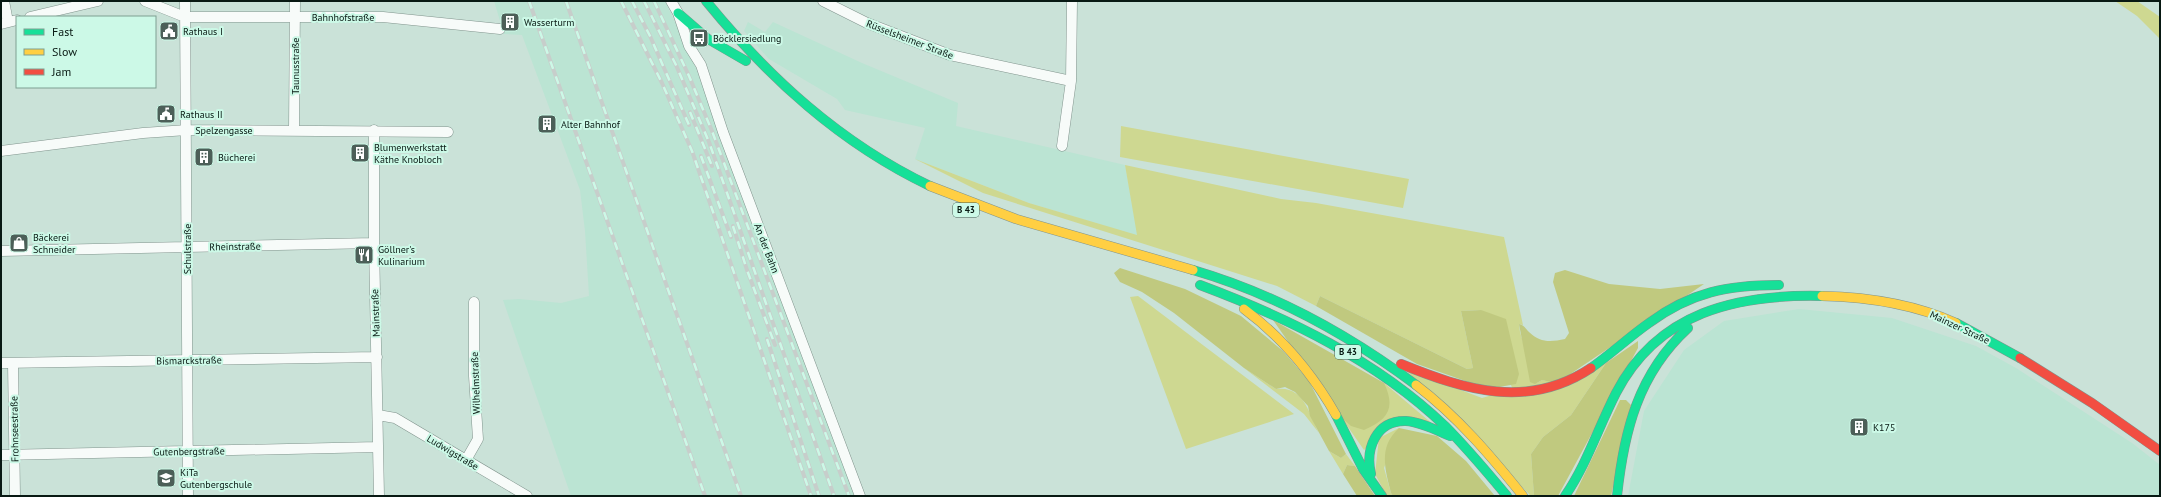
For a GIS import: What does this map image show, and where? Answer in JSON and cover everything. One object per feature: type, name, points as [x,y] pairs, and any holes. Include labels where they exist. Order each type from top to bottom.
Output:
[{"type":"main road","points":[[696,1],[754,70]]},
{"type":"main road","name":"B 43","points":[[706,1],[747,51],[799,102],[858,146],[909,176],[960,199],[1018,220],[1243,287],[1310,316],[1371,350],[1404,374],[1449,412],[1481,444],[1524,496]]},
{"type":"main road","points":[[678,14],[708,39],[746,61]]},
{"type":"main road","name":"B 43","points":[[830,136],[908,184],[969,211]]},
{"type":"main road","points":[[1002,224],[1023,231]]},
{"type":"main road","name":"B 43","points":[[1190,282],[1294,323],[1351,354],[1404,392],[1458,439],[1495,480],[1507,496]]},
{"type":"main road","points":[[1371,350],[1429,376],[1466,388],[1494,393],[1523,393],[1548,388],[1580,375],[1603,360],[1641,328],[1672,308],[1696,296],[1733,286],[1788,285]]},
{"type":"main road","points":[[1809,286],[1836,289],[1871,298]]},
{"type":"main road","points":[[1221,293],[1272,331],[1304,366],[1324,395],[1361,464],[1382,496]]},
{"type":"main road","name":"Mainzer Straße","points":[[1731,302],[1784,295],[1871,298],[1928,312],[2023,353],[2160,451]]},
{"type":"main road","points":[[1565,496],[1585,466],[1620,385],[1639,357],[1658,338],[1680,323],[1702,312],[1731,302]]},
{"type":"main road","points":[[1617,496],[1621,464],[1629,429],[1645,384],[1656,365],[1665,351],[1680,335],[1709,314],[1731,302]]},
{"type":"main road","points":[[1376,488],[1368,467],[1368,452],[1373,438],[1388,424],[1405,421],[1458,439]]},
{"type":"street","points":[[4,1],[9,22]]},
{"type":"street","points":[[34,16],[98,1]]},
{"type":"street","points":[[145,1],[185,17]]},
{"type":"street","name":"Schulstraße","points":[[185,1],[187,130],[188,496]]},
{"type":"street","name":"Taunusstraße","points":[[294,130],[295,1]]},
{"type":"street","name":"An der Bahn","points":[[671,1],[678,14],[689,46],[701,65],[723,132],[860,496]]},
{"type":"street","name":"Rüsselsheimer Straße","points":[[824,1],[867,23],[950,55],[1071,81]]},
{"type":"street","points":[[1062,146],[1071,81],[1072,1]]},
{"type":"street","name":"Bahnhofstraße","points":[[185,17],[383,17],[500,29]]},
{"type":"street","name":"Spelzengasse","points":[[1,151],[143,133],[187,130],[374,130],[448,132]]},
{"type":"street","name":"Mainstraße","points":[[374,130],[374,243],[379,496]]},
{"type":"street","name":"Rheinstraße","points":[[1,251],[374,243]]},
{"type":"street","name":"Wilhelmstraße","points":[[466,460],[478,439],[474,376],[474,302]]},
{"type":"street","name":"Bismarckstraße","points":[[1,363],[377,357]]},
{"type":"street","name":"Frohnseestraße","points":[[13,363],[15,496]]},
{"type":"street","name":"Ludwigstraße","points":[[378,415],[395,418],[527,496]]},
{"type":"street","name":"Gutenbergstraße","points":[[1,455],[378,447]]},
{"type":"shaded area","points":[[494,1],[665,1],[692,58],[859,496],[571,496],[503,300],[519,299],[561,303],[589,296],[585,231],[580,190],[522,35],[504,34]]},
{"type":"shaded area","points":[[748,22],[765,32],[773,22],[862,63],[958,103],[956,126],[1125,165],[1138,236],[1029,203],[915,159],[925,128],[845,110],[837,99],[769,59],[744,31]]},
{"type":"shaded area","points":[[1799,309],[1892,318],[1976,346],[2016,368],[2132,443],[2160,465],[2160,496],[1628,496],[1644,411],[1684,350],[1724,321]]},
{"type":"green space","points":[[2115,1],[2137,1],[2160,17],[2160,39],[2137,16]]},
{"type":"green space","points":[[1121,126],[1409,179],[1403,208],[1120,157]]},
{"type":"green space","points":[[915,159],[1029,203],[1137,235],[1125,165],[1281,199],[1316,203],[1504,237],[1523,325],[1519,324],[1520,332],[1535,384],[1542,380],[1557,383],[1513,390],[1481,310],[1461,311],[1473,368],[1467,369],[1320,296],[1316,306],[1277,286],[983,193]]},
{"type":"green space","points":[[1120,268],[1185,289],[1241,316],[1283,351],[1309,381],[1346,454],[1341,458],[1329,451],[1310,416],[1308,406],[1295,392],[1285,387],[1276,389],[1244,368],[1174,313],[1142,292],[1120,282],[1114,273]]},
{"type":"green space","points":[[1565,270],[1609,284],[1660,289],[1704,284],[1557,383],[1542,380],[1535,384],[1530,382],[1519,324],[1533,336],[1542,340],[1555,341],[1565,339],[1569,333],[1553,282],[1555,273]]},
{"type":"green space","points":[[1138,296],[1294,414],[1186,449],[1130,297]]},
{"type":"green space","points":[[1320,296],[1467,369],[1473,368],[1461,311],[1481,310],[1506,319],[1519,374],[1516,384],[1488,389],[1417,364],[1316,306]]},
{"type":"green space","points":[[1273,320],[1384,383],[1388,392],[1389,406],[1388,412],[1384,417],[1379,422],[1364,430],[1351,426],[1341,417]]},
{"type":"green space","points":[[1638,341],[1638,348],[1558,496],[1534,496],[1531,454],[1543,437],[1571,415],[1606,363]]},
{"type":"green space","points":[[1606,363],[1571,415],[1543,437],[1531,454],[1534,496],[1531,496],[1405,369],[1482,398]]},
{"type":"green space","points":[[1244,368],[1276,389],[1285,389],[1299,396],[1304,402],[1319,433],[1304,414]]},
{"type":"green space","points":[[1384,383],[1435,426],[1402,418],[1364,450],[1341,417]]},
{"type":"green space","points":[[1620,400],[1626,400],[1631,405],[1611,496],[1574,496]]},
{"type":"green space","points":[[1399,428],[1384,468],[1393,496],[1387,496],[1375,474],[1379,438]]},
{"type":"green space","points":[[1399,428],[1437,436],[1466,461],[1495,496],[1393,496],[1385,467],[1385,459],[1388,443],[1392,435]]},
{"type":"green space","points":[[1329,451],[1341,458],[1346,454],[1355,466],[1347,465],[1343,474]]},
{"type":"green space","points":[[1347,465],[1355,466],[1375,496],[1357,496],[1343,474]]},
{"type":"railway","points":[[529,1],[705,496]]},
{"type":"railway","points":[[566,1],[741,496]]},
{"type":"railway","points":[[621,1],[662,83],[692,151],[811,496]]},
{"type":"railway","points":[[632,1],[650,36],[689,125]]},
{"type":"railway","points":[[644,1],[676,65],[709,142],[834,496]]},
{"type":"railway","points":[[654,1],[689,76],[712,131],[849,496]]},
{"type":"railway","points":[[690,112],[712,166]]},
{"type":"railway","points":[[701,156],[731,237]]},
{"type":"railway","points":[[733,226],[747,270],[775,345]]},
{"type":"railway","points":[[767,339],[819,496]]},
{"type":"traffic: fast","points":[[706,1],[755,56],[808,106],[836,129],[866,150],[897,169],[930,186]]},
{"type":"traffic: fast","points":[[678,13],[708,39],[746,61]]},
{"type":"traffic: fast","points":[[1193,270],[1253,291],[1310,317],[1364,349],[1416,385]]},
{"type":"traffic: fast","points":[[1200,285],[1266,312],[1330,343],[1390,381],[1418,402],[1445,426],[1469,451],[1507,496]]},
{"type":"traffic: fast","points":[[1591,368],[1665,312],[1695,297],[1727,289],[1760,285],[1779,285]]},
{"type":"traffic: fast","points":[[1565,496],[1586,459],[1616,393],[1633,365],[1654,343],[1677,326],[1702,313],[1730,304],[1790,296],[1822,296]]},
{"type":"traffic: fast","points":[[1956,323],[2020,358]]},
{"type":"traffic: fast","points":[[1617,496],[1624,449],[1629,426],[1636,405],[1645,384],[1657,365],[1671,346],[1688,328]]},
{"type":"traffic: fast","points":[[1336,415],[1363,469],[1382,496]]},
{"type":"traffic: fast","points":[[1371,474],[1370,455],[1372,446],[1375,438],[1387,425],[1396,422],[1412,422],[1450,436]]},
{"type":"traffic: slow","points":[[930,186],[1016,219],[1193,270]]},
{"type":"traffic: slow","points":[[1822,296],[1874,300],[1907,306],[1940,316],[1956,323]]},
{"type":"traffic: slow","points":[[1244,309],[1258,320],[1296,357],[1317,385],[1336,415]]},
{"type":"traffic: slow","points":[[1416,385],[1446,410],[1473,437],[1523,496]]},
{"type":"traffic: jam","points":[[2020,358],[2092,403],[2160,451]]},
{"type":"traffic: jam","points":[[1401,364],[1449,382],[1496,392],[1520,392],[1544,389],[1567,381],[1591,368]]},
{"type":"place","name":"Wasserturm","points":[[510,22]]},
{"type":"place","name":"Rathaus I","points":[[169,31]]},
{"type":"place","name":"Böcklersiedlung","points":[[699,38]]},
{"type":"place","name":"Rathaus II","points":[[166,114]]},
{"type":"place","name":"Alter Bahnhof","points":[[547,124]]},
{"type":"place","name":"Blumenwerkstatt Käthe Knobloch","points":[[360,153]]},
{"type":"place","name":"Bücherei","points":[[204,157]]},
{"type":"place","name":"Bäckerei Schneider","points":[[19,243]]},
{"type":"place","name":"Göllner's Kulinarium","points":[[364,255]]},
{"type":"place","name":"K175","points":[[1859,427]]},
{"type":"place","name":"KiTa Gutenbergschule","points":[[166,478]]}]
